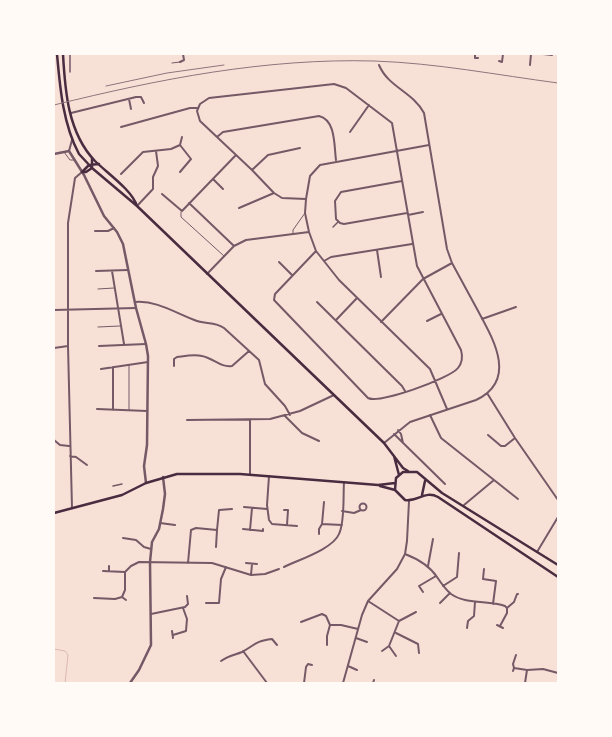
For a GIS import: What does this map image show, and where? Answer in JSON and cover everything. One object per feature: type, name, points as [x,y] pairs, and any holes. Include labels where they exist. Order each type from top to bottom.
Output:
[{"type":"main road","points":[[58,54],[61,91],[72,140],[80,154],[91,166],[137,206],[384,443],[403,468],[408,471],[417,472],[425,480],[558,565]]},
{"type":"main road","points":[[63,54],[67,92],[76,134],[92,158],[125,190],[137,206]]},
{"type":"main road","points":[[59,77],[65,77]]},
{"type":"main road","points":[[66,114],[71,113]]},
{"type":"main road","points":[[91,166],[92,158]]},
{"type":"main road","points":[[82,172],[91,166],[99,164]]},
{"type":"main road","points":[[393,455],[399,475]]},
{"type":"main road","points":[[408,471],[399,475],[395,483],[395,490],[400,497],[409,501],[431,494],[438,497],[558,577]]},
{"type":"main road","points":[[54,513],[122,495],[146,483],[163,477],[193,473],[269,476],[344,482],[378,485],[395,490]]},
{"type":"main road","points":[[421,497],[425,486],[425,480]]},
{"type":"main road","points":[[378,485],[395,483]]},
{"type":"street","points":[[70,54],[70,72]]},
{"type":"street","points":[[180,62],[184,60],[183,54]]},
{"type":"street","points":[[470,57],[476,58],[475,54]]},
{"type":"street","points":[[502,62],[503,54]]},
{"type":"street","points":[[530,65],[531,54]]},
{"type":"street","points":[[543,54],[552,55]]},
{"type":"street","points":[[379,65],[388,80],[414,99],[424,113],[447,249],[452,263],[496,347],[500,363],[496,380],[487,393],[476,400],[410,422],[398,430],[384,443]]},
{"type":"street","points":[[54,77],[59,77]]},
{"type":"street","points":[[306,199],[282,198],[274,193],[200,121],[197,114],[197,108],[201,102],[209,98],[330,84],[346,88],[392,123],[398,150],[412,244],[417,266],[461,350],[462,358],[456,370],[435,381],[377,400],[370,399],[274,300],[275,294],[316,251]]},
{"type":"street","points":[[71,113],[141,97],[144,103]]},
{"type":"street","points":[[129,99],[131,109]]},
{"type":"street","points":[[350,132],[369,105]]},
{"type":"street","points":[[120,127],[190,108],[197,108]]},
{"type":"street","points":[[217,137],[223,132],[319,116],[326,118],[331,125],[336,160]]},
{"type":"street","points":[[180,145],[182,137]]},
{"type":"street","points":[[72,140],[69,151],[82,172],[104,216],[114,228],[123,244],[136,308],[146,344],[148,362],[147,445],[144,466],[146,483]]},
{"type":"street","points":[[430,144],[336,160],[322,164],[312,171],[307,183],[305,213],[309,232],[316,251],[357,298],[430,369],[448,409]]},
{"type":"street","points":[[121,174],[138,155],[143,152],[171,149],[180,145]]},
{"type":"street","points":[[180,145],[191,159],[180,172]]},
{"type":"street","points":[[252,170],[268,155],[300,148]]},
{"type":"street","points":[[54,154],[69,151]]},
{"type":"street","points":[[137,206],[153,189],[153,177],[158,166],[156,151]]},
{"type":"street","points":[[162,194],[182,211],[236,156]]},
{"type":"street","points":[[72,509],[69,446],[68,223],[75,178],[82,172]]},
{"type":"street","points":[[213,179],[223,189]]},
{"type":"street","points":[[338,222],[335,201],[341,192],[402,181]]},
{"type":"street","points":[[240,208],[274,193]]},
{"type":"street","points":[[189,203],[234,246]]},
{"type":"street","points":[[338,222],[344,224],[423,212]]},
{"type":"street","points":[[333,227],[338,222]]},
{"type":"street","points":[[95,231],[108,231],[114,228]]},
{"type":"street","points":[[207,274],[234,246],[251,238],[309,232]]},
{"type":"street","points":[[324,261],[332,257],[412,244]]},
{"type":"street","points":[[377,250],[381,277]]},
{"type":"street","points":[[279,262],[292,275]]},
{"type":"street","points":[[381,322],[423,279],[452,263]]},
{"type":"street","points":[[96,271],[129,270]]},
{"type":"street","points":[[112,271],[124,344]]},
{"type":"street","points":[[336,320],[357,298]]},
{"type":"street","points":[[135,302],[148,303],[172,310],[197,321],[220,325],[249,350],[260,362],[266,386],[286,406],[290,414]]},
{"type":"street","points":[[316,302],[402,386],[405,391]]},
{"type":"street","points":[[482,319],[516,306]]},
{"type":"street","points":[[54,310],[136,308]]},
{"type":"street","points":[[427,321],[441,314]]},
{"type":"street","points":[[100,346],[146,344]]},
{"type":"street","points":[[54,348],[68,346]]},
{"type":"street","points":[[174,366],[174,360],[177,357],[198,356],[205,357],[224,366],[232,366],[249,350]]},
{"type":"street","points":[[101,369],[148,362]]},
{"type":"street","points":[[113,367],[113,410]]},
{"type":"street","points":[[487,393],[515,438],[558,500]]},
{"type":"street","points":[[187,420],[250,420],[285,416],[334,395]]},
{"type":"street","points":[[97,409],[148,411]]},
{"type":"street","points":[[430,415],[441,438],[518,499]]},
{"type":"street","points":[[285,416],[302,433],[319,442]]},
{"type":"street","points":[[250,420],[250,475]]},
{"type":"street","points":[[398,430],[401,434],[402,443]]},
{"type":"street","points":[[394,434],[445,484]]},
{"type":"street","points":[[488,435],[501,446],[505,446],[515,438]]},
{"type":"street","points":[[54,440],[60,445],[69,446]]},
{"type":"street","points":[[70,456],[76,457],[87,465]]},
{"type":"street","points":[[269,476],[267,509],[268,520],[271,523],[297,526]]},
{"type":"street","points":[[130,683],[139,670],[151,642],[150,562],[151,549],[160,524],[165,494],[163,477]]},
{"type":"street","points":[[464,505],[494,480]]},
{"type":"street","points":[[284,567],[333,542],[339,535],[342,525],[344,482]]},
{"type":"street","points":[[113,486],[122,484]]},
{"type":"street","points":[[342,683],[368,601],[397,569],[405,554],[409,501]]},
{"type":"street","points":[[319,534],[319,529],[322,524],[324,502]]},
{"type":"street","points":[[244,507],[267,509]]},
{"type":"street","points":[[250,530],[252,508]]},
{"type":"street","points":[[216,547],[219,510],[232,509]]},
{"type":"street","points":[[284,510],[288,510],[287,525]]},
{"type":"street","points":[[342,511],[354,513],[361,510]]},
{"type":"street","points":[[537,552],[558,517]]},
{"type":"street","points":[[160,524],[175,525]]},
{"type":"street","points":[[322,524],[342,525]]},
{"type":"street","points":[[188,563],[191,530],[196,528],[218,530]]},
{"type":"street","points":[[243,529],[263,531],[263,529]]},
{"type":"street","points":[[123,538],[136,540],[144,547],[151,549]]},
{"type":"street","points":[[428,566],[433,539]]},
{"type":"street","points":[[443,586],[457,577],[459,553]]},
{"type":"street","points":[[405,554],[428,566],[450,593],[475,602],[503,605],[508,608]]},
{"type":"street","points":[[103,571],[125,572],[135,563],[150,562],[212,563],[239,573],[251,575],[265,574],[278,569]]},
{"type":"street","points":[[246,563],[257,564]]},
{"type":"street","points":[[251,575],[252,564]]},
{"type":"street","points":[[109,566],[109,571]]},
{"type":"street","points":[[206,604],[219,603],[221,579],[226,567]]},
{"type":"street","points":[[484,569],[483,579],[496,581],[493,604]]},
{"type":"street","points":[[122,597],[125,590],[125,572]]},
{"type":"street","points":[[422,592],[419,586],[436,576]]},
{"type":"street","points":[[440,603],[450,593]]},
{"type":"street","points":[[497,625],[502,627],[508,608],[514,602],[518,594]]},
{"type":"street","points":[[151,614],[183,608],[188,604],[188,596]]},
{"type":"street","points":[[94,598],[115,599],[122,597]]},
{"type":"street","points":[[122,597],[126,600]]},
{"type":"street","points":[[368,601],[399,621]]},
{"type":"street","points":[[468,628],[468,621],[474,616],[475,602]]},
{"type":"street","points":[[172,631],[173,636],[184,633],[187,630],[187,617],[183,608]]},
{"type":"street","points":[[382,651],[389,646],[396,633],[399,621],[416,612]]},
{"type":"street","points":[[301,622],[322,614],[326,616],[330,625],[327,636],[327,645]]},
{"type":"street","points":[[330,625],[341,625],[358,629]]},
{"type":"street","points":[[396,633],[418,644],[419,652]]},
{"type":"street","points":[[356,638],[367,642]]},
{"type":"street","points":[[221,661],[243,651],[252,644],[261,640],[272,639],[277,645]]},
{"type":"street","points":[[389,646],[396,656]]},
{"type":"street","points":[[243,651],[267,683]]},
{"type":"street","points":[[516,655],[513,664],[514,670],[543,669],[558,673]]},
{"type":"street","points":[[304,683],[306,667],[308,664],[312,665]]},
{"type":"street","points":[[348,666],[357,670]]},
{"type":"street","points":[[525,683],[527,670]]},
{"type":"lane","points":[[172,63],[180,62]]},
{"type":"lane","points":[[63,152],[70,160],[75,160]]},
{"type":"lane","points":[[182,211],[181,217],[224,256]]},
{"type":"lane","points":[[293,234],[293,230],[305,213]]},
{"type":"lane","points":[[98,289],[115,288]]},
{"type":"lane","points":[[98,327],[121,326]]},
{"type":"lane","points":[[129,365],[129,411]]},
{"type":"waterway","points":[[54,649],[65,651],[68,655],[65,683]]},
{"type":"railway","points":[[54,105],[133,87],[213,72],[293,63],[334,61],[374,61],[420,64],[558,83]]},
{"type":"railway","points":[[106,86],[167,73],[224,65]]}]
